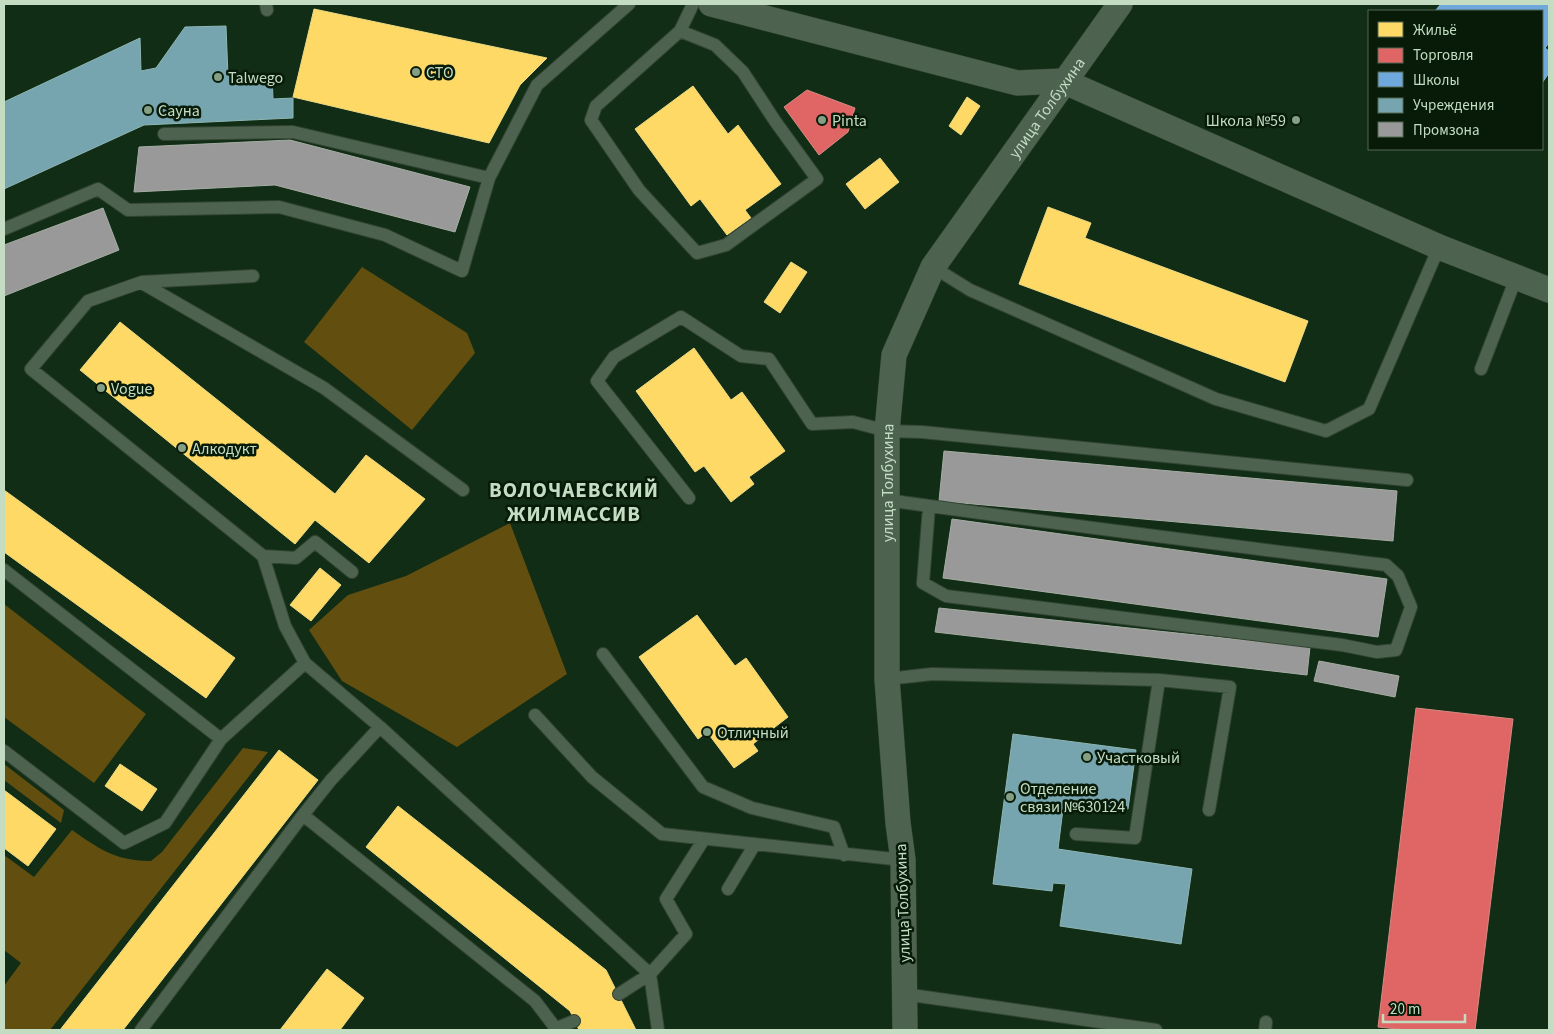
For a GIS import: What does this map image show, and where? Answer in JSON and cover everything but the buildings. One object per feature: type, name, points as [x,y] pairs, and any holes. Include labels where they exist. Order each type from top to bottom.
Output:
[{"type":"street","points":[[711,4],[1017,83],[1063,81],[1439,247],[1549,290]]},
{"type":"street","name":"улица Толбухина","points":[[905,1030],[903,860],[898,823],[887,679],[887,431],[894,356],[933,267],[1063,81],[1120,4]]},
{"type":"lane","points":[[4,229],[98,189],[128,210],[279,207],[385,235],[462,271],[489,178],[537,85],[628,4]]},
{"type":"lane","points":[[680,31],[715,45],[743,72],[775,121],[817,179],[726,245],[697,253],[639,190],[591,120],[596,106],[680,31],[693,4]]},
{"type":"lane","points":[[164,134],[293,132],[489,178]]},
{"type":"lane","points":[[933,267],[970,290],[1216,399],[1326,431],[1369,409],[1439,247]]},
{"type":"lane","points":[[253,276],[142,282],[88,301],[31,369],[263,556],[285,626],[305,663],[380,727],[650,974],[658,1030]]},
{"type":"lane","points":[[1481,369],[1516,278]]},
{"type":"lane","points":[[142,282],[324,388],[463,490]]},
{"type":"lane","points":[[689,498],[597,381],[614,357],[681,317],[741,356],[769,359],[812,424],[853,422],[887,431],[922,432],[1407,480]]},
{"type":"lane","points":[[887,500],[929,507],[1386,565],[1398,576],[1411,607],[1396,650],[1377,652],[1342,645],[946,596],[923,583],[929,507]]},
{"type":"lane","points":[[263,556],[296,558],[315,542],[352,572]]},
{"type":"lane","points":[[4,570],[221,739]]},
{"type":"lane","points":[[603,654],[703,787],[752,808],[834,827],[844,855]]},
{"type":"lane","points":[[4,751],[124,842],[165,823],[221,739],[305,663]]},
{"type":"lane","points":[[887,679],[932,674],[1159,680],[1230,687],[1209,810]]},
{"type":"lane","points":[[1076,834],[1135,838],[1159,680]]},
{"type":"lane","points":[[535,715],[592,777],[662,834],[903,860]]},
{"type":"lane","points":[[141,1030],[303,815],[331,780],[380,727]]},
{"type":"lane","points":[[303,815],[535,1002],[557,1029],[574,1021]]},
{"type":"lane","points":[[618,994],[650,974],[686,934],[666,899],[704,839]]},
{"type":"lane","points":[[728,889],[754,844]]},
{"type":"lane","points":[[904,994],[1156,1030]]},
{"type":"shaded area","points":[[362,267],[467,333],[475,353],[412,430],[304,342]]},
{"type":"shaded area","points":[[510,523],[567,674],[457,747],[342,681],[309,630],[348,595],[406,576]]},
{"type":"shaded area","points":[[4,604],[146,714],[94,783],[4,717]]},
{"type":"shaded area","points":[[243,748],[268,752],[50,1030],[4,1030],[4,986],[21,963],[4,950],[4,855],[34,877],[72,830],[108,853],[128,859],[151,861],[162,852]]},
{"type":"shaded area","points":[[4,764],[64,810],[61,823],[4,780]]},
{"type":"place","name":"СТО","points":[[416,72]]},
{"type":"place","name":"Talwego","points":[[218,77]]},
{"type":"place","name":"Сауна","points":[[148,110]]},
{"type":"place","name":"Pinta","points":[[822,120]]},
{"type":"place","name":"Школа №59","points":[[1296,120]]},
{"type":"place","name":"Vogue","points":[[101,388]]},
{"type":"place","name":"Алкодукт","points":[[182,448]]},
{"type":"place","name":"Отличный","points":[[707,732]]},
{"type":"place","name":"Участковый","points":[[1087,757]]},
{"type":"place","name":"Отделение связи №630124","points":[[1010,797]]},
{"type":"district","name":"ВОЛОЧАЕВСКИЙ ЖИЛМАССИВ","points":[[574,502]]}]
